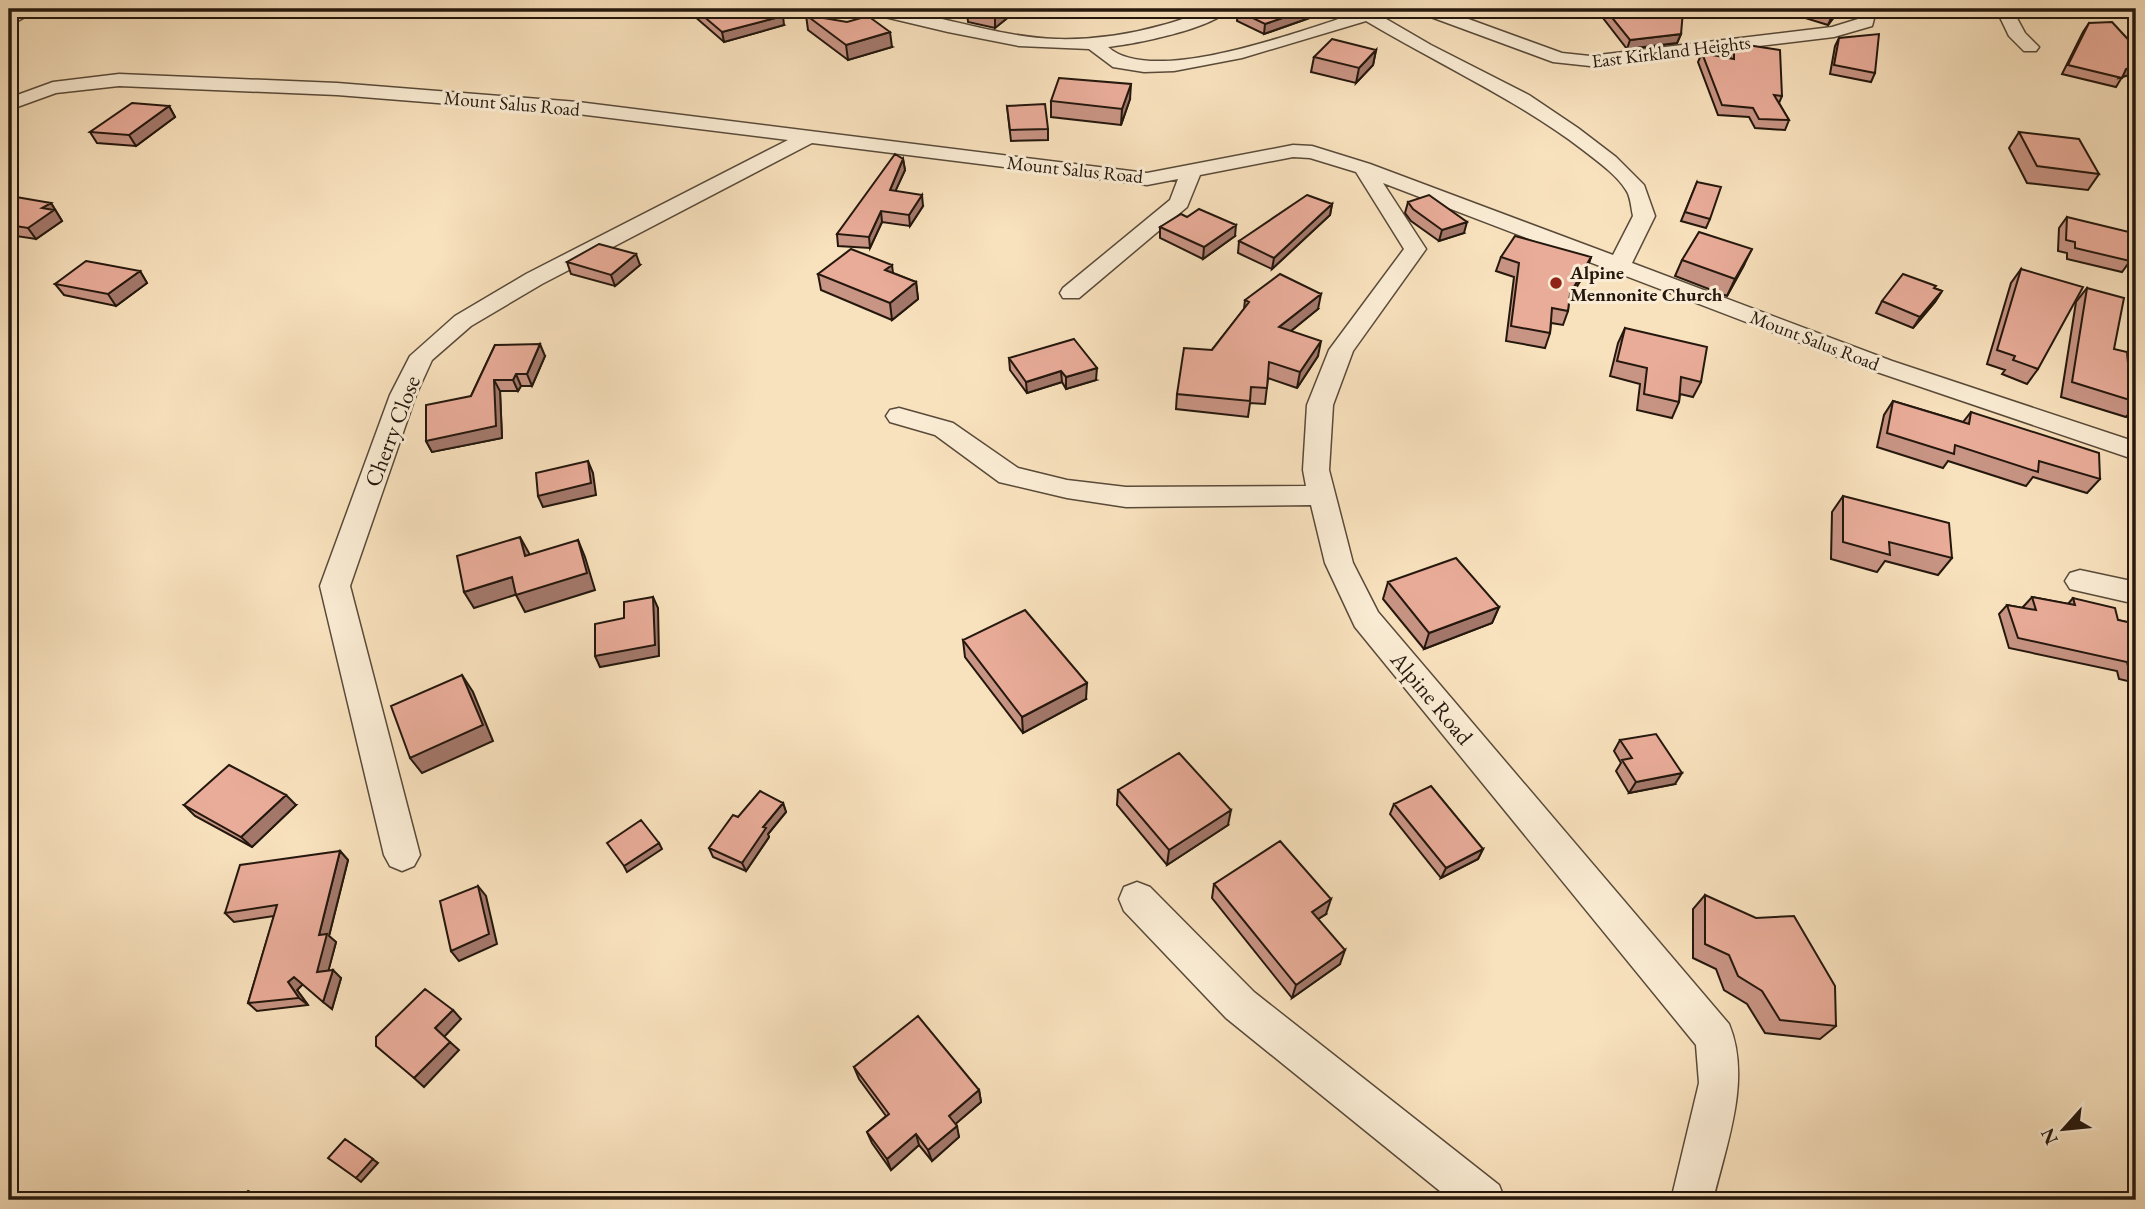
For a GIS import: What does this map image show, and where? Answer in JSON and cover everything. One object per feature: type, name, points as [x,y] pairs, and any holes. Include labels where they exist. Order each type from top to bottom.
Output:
[{"type":"street","points":[[9,21],[31,9]]},
{"type":"street","points":[[874,9],[971,34],[1037,45],[1094,44],[1143,37],[1205,18],[1221,9]]},
{"type":"street","name":"East Kirkland Heights","points":[[1426,9],[1544,53],[1590,61],[1834,32],[1866,22],[1867,15],[1863,9]]},
{"type":"street","points":[[2004,9],[2018,36],[2030,47]]},
{"type":"street","points":[[1094,44],[1117,62],[1136,66],[1206,61],[1267,46],[1361,12],[1522,99],[1572,132],[1609,161],[1637,189],[1644,216],[1619,266]]},
{"type":"street","name":"Mount Salus Road","points":[[9,104],[53,88],[77,83],[146,81],[337,89],[578,108],[1147,178],[1293,151],[1312,152],[1363,168],[1883,366],[2136,451]]},
{"type":"street","name":"Cherry Close","points":[[402,855],[335,586],[403,394],[422,356],[463,321],[534,279],[809,137]]},
{"type":"street","name":"Alpine Road","points":[[1363,168],[1415,248],[1341,350],[1320,405],[1316,470],[1339,563],[1367,619],[1714,1038],[1719,1083],[1692,1200]]},
{"type":"street","points":[[1071,293],[1180,203],[1191,171]]},
{"type":"street","points":[[899,416],[944,429],[1009,475],[1067,489],[1126,497],[1323,495]]},
{"type":"street","points":[[2080,581],[2136,593]]},
{"type":"street","points":[[1137,899],[1240,1005],[1485,1200]]},
{"type":"building","points":[[695,9],[758,9],[783,16],[722,32]]},
{"type":"building","points":[[971,9],[1006,9],[995,18],[967,12]]},
{"type":"building","points":[[1309,9],[1265,24],[1238,11]]},
{"type":"building","points":[[1605,9],[1683,11],[1681,34],[1630,40]]},
{"type":"building","points":[[1809,9],[1838,9],[1832,16]]},
{"type":"building","points":[[806,15],[847,22],[868,16],[890,32],[846,45]]},
{"type":"building","points":[[2112,22],[2136,48],[2136,66],[2126,69],[2122,78],[2068,65],[2089,23]]},
{"type":"building","points":[[1879,34],[1875,73],[1834,65],[1839,38]]},
{"type":"building","points":[[1332,39],[1376,50],[1359,68],[1314,57]]},
{"type":"building","points":[[1734,43],[1780,50],[1782,96],[1774,95],[1789,120],[1759,119],[1753,108],[1722,105],[1702,53],[1734,59]]},
{"type":"building","points":[[1059,78],[1131,84],[1122,109],[1051,101]]},
{"type":"building","points":[[132,103],[169,106],[129,135],[90,132]]},
{"type":"building","points":[[1045,104],[1048,129],[1010,130],[1007,106]]},
{"type":"building","points":[[2019,132],[2079,139],[2099,174],[2037,166]]},
{"type":"building","points":[[895,154],[903,159],[890,190],[922,195],[909,215],[881,211],[869,237],[837,234]]},
{"type":"building","points":[[1697,182],[1721,187],[1710,219],[1685,212]]},
{"type":"building","points":[[1307,195],[1332,204],[1274,258],[1239,241]]},
{"type":"building","points":[[1429,195],[1467,222],[1442,230],[1413,209],[1408,202]]},
{"type":"building","points":[[16,197],[51,203],[42,208],[54,210],[28,228],[9,225],[9,202]]},
{"type":"building","points":[[1199,209],[1236,225],[1204,247],[1160,227],[1181,214],[1187,217]]},
{"type":"building","points":[[2067,217],[2129,232],[2130,261],[2075,248],[2075,242],[2066,240]]},
{"type":"building","points":[[1699,232],[1752,249],[1735,279],[1682,260]]},
{"type":"building","points":[[1515,236],[1591,257],[1570,294],[1568,311],[1552,308],[1550,333],[1511,326],[1519,263],[1501,257]]},
{"type":"building","points":[[599,244],[636,254],[611,275],[567,262]]},
{"type":"building","points":[[851,249],[892,265],[885,270],[916,282],[890,303],[818,274]]},
{"type":"building","points":[[86,261],[140,271],[108,294],[55,284]]},
{"type":"building","points":[[2021,269],[2083,287],[2038,369],[2013,360],[2015,356],[1997,350]]},
{"type":"building","points":[[1280,274],[1321,294],[1279,327],[1321,341],[1300,372],[1269,362],[1267,388],[1251,387],[1250,401],[1177,394],[1184,348],[1212,350],[1249,302],[1245,300]]},
{"type":"building","points":[[1903,274],[1936,286],[1934,288],[1942,291],[1920,317],[1882,301]]},
{"type":"building","points":[[2087,288],[2124,298],[2114,349],[2127,352],[2129,374],[2136,376],[2136,402],[2072,382]]},
{"type":"building","points":[[1625,328],[1707,347],[1701,382],[1681,377],[1679,402],[1644,394],[1647,368],[1617,361]]},
{"type":"building","points":[[1074,339],[1097,368],[1066,377],[1061,371],[1026,382],[1009,358]]},
{"type":"building","points":[[540,344],[527,374],[516,374],[513,380],[494,380],[496,426],[426,441],[426,405],[471,396],[495,345]]},
{"type":"building","points":[[1893,401],[1969,424],[1971,412],[2099,453],[2100,479],[2039,461],[2038,472],[1955,445],[1954,454],[1887,433]]},
{"type":"building","points":[[588,461],[591,483],[538,496],[536,473]]},
{"type":"building","points":[[1843,496],[1949,523],[1952,558],[1889,542],[1890,555],[1843,542]]},
{"type":"building","points":[[520,537],[525,556],[578,540],[587,573],[516,595],[512,577],[464,592],[457,556]]},
{"type":"building","points":[[1456,558],[1499,607],[1429,633],[1388,582]]},
{"type":"building","points":[[653,597],[655,645],[595,656],[595,624],[624,618],[624,602]]},
{"type":"building","points":[[2032,597],[2075,605],[2073,598],[2115,608],[2118,620],[2136,624],[2136,671],[2129,670],[2127,662],[2018,638],[2007,605],[2036,610]]},
{"type":"building","points":[[1025,610],[1087,683],[1022,717],[963,640]]},
{"type":"building","points":[[462,675],[483,725],[410,758],[391,706]]},
{"type":"building","points":[[1656,734],[1682,773],[1636,782],[1622,760],[1632,758],[1620,740]]},
{"type":"building","points":[[1179,753],[1231,810],[1169,850],[1118,790]]},
{"type":"building","points":[[229,765],[286,795],[241,837],[184,805]]},
{"type":"building","points":[[1431,786],[1483,849],[1446,868],[1394,804]]},
{"type":"building","points":[[760,791],[783,803],[763,827],[766,828],[742,863],[709,848],[733,815],[738,817]]},
{"type":"building","points":[[641,820],[659,843],[624,866],[607,843]]},
{"type":"building","points":[[1280,841],[1331,899],[1312,912],[1345,950],[1296,985],[1214,884]]},
{"type":"building","points":[[340,851],[319,935],[327,934],[317,972],[333,970],[323,1002],[294,977],[288,982],[299,998],[248,1003],[277,905],[225,913],[240,865]]},
{"type":"building","points":[[478,886],[489,934],[451,951],[440,901]]},
{"type":"building","points":[[1705,895],[1756,918],[1794,916],[1835,986],[1836,1026],[1780,1020],[1762,991],[1738,976],[1729,955],[1705,944]]},
{"type":"building","points":[[425,989],[453,1010],[435,1028],[450,1042],[414,1078],[376,1046],[376,1037]]},
{"type":"building","points":[[918,1016],[979,1090],[949,1116],[957,1126],[928,1150],[916,1134],[887,1159],[867,1132],[889,1114],[854,1067]]},
{"type":"building","points":[[345,1139],[373,1159],[356,1178],[328,1158]]},
{"type":"building","points":[[248,1191],[261,1200],[239,1200]]},
{"type":"place","name":"Alpine Mennonite Church","points":[[1556,283]]}]
